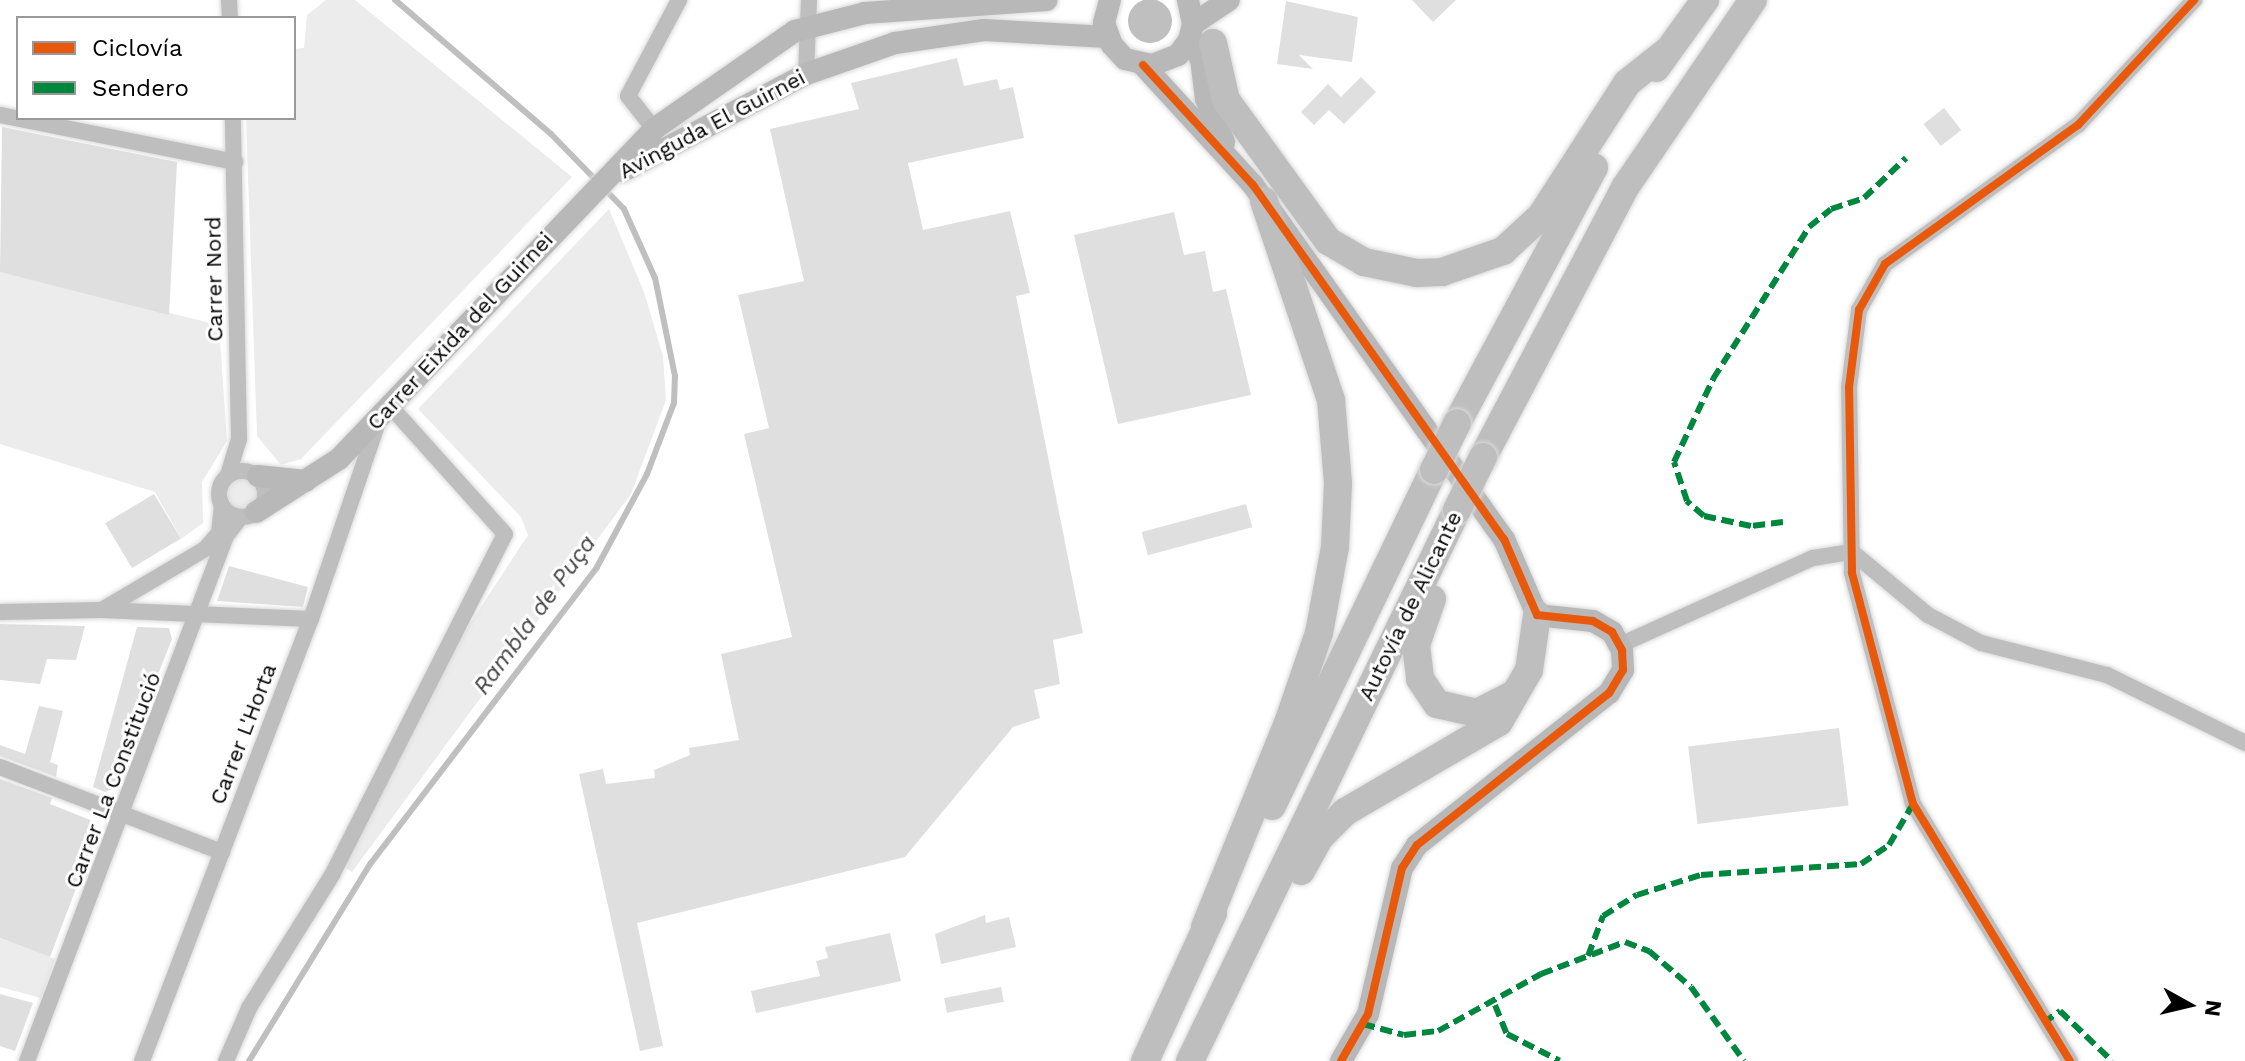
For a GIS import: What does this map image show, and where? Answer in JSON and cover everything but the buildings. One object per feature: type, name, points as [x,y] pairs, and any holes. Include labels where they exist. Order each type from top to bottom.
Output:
[{"type":"highway","name":"Autovía de Alicante","points":[[1145,1061],[1205,927],[1254,842],[1521,295],[1666,52],[1705,0]]},
{"type":"highway","name":"Autovía de Alicante","points":[[1190,1061],[1253,941],[1483,457],[1626,186],[1753,0]]},
{"type":"highway","points":[[1197,35],[1226,100],[1328,241],[1364,262],[1417,273],[1442,272],[1503,251],[1541,216],[1627,83],[1666,52]]},
{"type":"highway","points":[[1205,927],[1288,723],[1319,633],[1335,547],[1338,483],[1331,400],[1264,201]]},
{"type":"highway","points":[[1457,510],[1448,563],[1419,628],[1420,679],[1437,704],[1463,713],[1494,706],[1524,684]]},
{"type":"highway","points":[[1253,941],[1319,838],[1345,812],[1471,743],[1499,722],[1524,684],[1537,615]]},
{"type":"street","points":[[654,129],[628,96],[679,0]]},
{"type":"street","points":[[806,74],[809,0]]},
{"type":"street","name":"Avinguda El Guirnei","points":[[611,178],[654,129],[810,23],[950,4],[1047,0]]},
{"type":"street","points":[[1110,0],[1107,37],[1118,53],[1143,65],[1232,157],[1504,539],[1537,615],[1593,621],[1620,645],[1623,670],[1609,693],[1417,845],[1398,881],[1368,1014],[1341,1061]]},
{"type":"street","points":[[1188,0],[1197,35],[1206,99],[1232,157]]},
{"type":"street","points":[[1143,65],[1170,60],[1229,0]]},
{"type":"street","points":[[2070,1061],[1913,804],[1875,671],[1852,552],[1849,387],[1859,310],[1885,264],[2078,125],[2194,0]]},
{"type":"street","name":"Avinguda El Guirnei","points":[[611,178],[806,74],[895,43],[953,31],[1107,37]]},
{"type":"street","points":[[25,120],[235,162]]},
{"type":"street","name":"Carrer Nord","points":[[228,475],[239,439],[233,120]]},
{"type":"street","name":"Carrer Eixida del Guirnei","points":[[249,515],[339,459],[385,414],[587,197],[611,178]]},
{"type":"street","points":[[226,1061],[249,1008],[332,875],[426,680],[505,534],[385,414]]},
{"type":"street","name":"Carrer L'Horta","points":[[142,1061],[311,619],[385,414]]},
{"type":"street","name":"Carrer Nord","points":[[239,439],[256,475]]},
{"type":"street","points":[[102,610],[205,549],[219,533],[222,505],[219,489],[228,475],[306,481]]},
{"type":"street","points":[[222,505],[249,515],[265,491],[256,475]]},
{"type":"street","name":"Carrer La Constitució","points":[[27,1061],[200,614],[226,536],[249,515]]},
{"type":"street","points":[[1620,645],[1813,558],[1852,552],[1928,615],[1981,643],[2107,675],[2245,743]]},
{"type":"street","points":[[0,612],[102,610],[311,619]]},
{"type":"street","points":[[0,767],[222,852]]},
{"type":"shaded area","points":[[1150,-1],[1166,5],[1172,21],[1166,37],[1150,43],[1134,37],[1128,21],[1134,5]]},
{"type":"shaded area","points":[[326,0],[355,0],[572,177],[301,459],[281,465],[257,436],[246,120],[296,120],[296,49],[304,48],[307,15]]},
{"type":"shaded area","points":[[609,209],[644,292],[663,356],[666,400],[631,494],[352,872],[341,865],[454,648],[528,535],[521,517],[418,409]]},
{"type":"shaded area","points":[[0,272],[219,325],[227,441],[202,482],[203,523],[181,539],[155,492],[0,444]]},
{"type":"shaded area","points":[[242,476],[255,481],[260,494],[255,507],[242,512],[229,507],[224,494],[229,481]]},
{"type":"shaded area","points":[[0,938],[55,959],[41,998],[0,987]]},
{"type":"waterway","name":"Rambla de Puça","points":[[249,1061],[371,863],[597,567],[647,474],[674,403],[675,376],[655,278],[624,209],[551,134],[395,0]]},
{"type":"marked path","points":[[1783,522],[1751,526],[1704,516],[1687,501],[1674,462],[1713,379],[1809,227],[1831,209],[1864,198],[1906,158]]},
{"type":"marked path","points":[[1588,956],[1603,916],[1637,895],[1701,875],[1861,864],[1889,845],[1913,804]]},
{"type":"marked path","points":[[1363,1024],[1404,1035],[1438,1031],[1541,974],[1625,942],[1649,951],[1691,987],[1744,1061]]},
{"type":"marked path","points":[[1495,1005],[1507,1034],[1560,1061]]},
{"type":"marked path","points":[[2043,1023],[2060,1011],[2112,1061]]},
{"type":"cycle path","points":[[2070,1061],[1913,804],[1852,573],[1849,387],[1859,310],[1885,264],[2078,125],[2194,0]]},
{"type":"cycle path","points":[[1143,65],[1253,185],[1504,539],[1537,615],[1593,621],[1612,632],[1622,650],[1623,670],[1609,693],[1417,845],[1402,868],[1368,1014],[1341,1061]]}]
